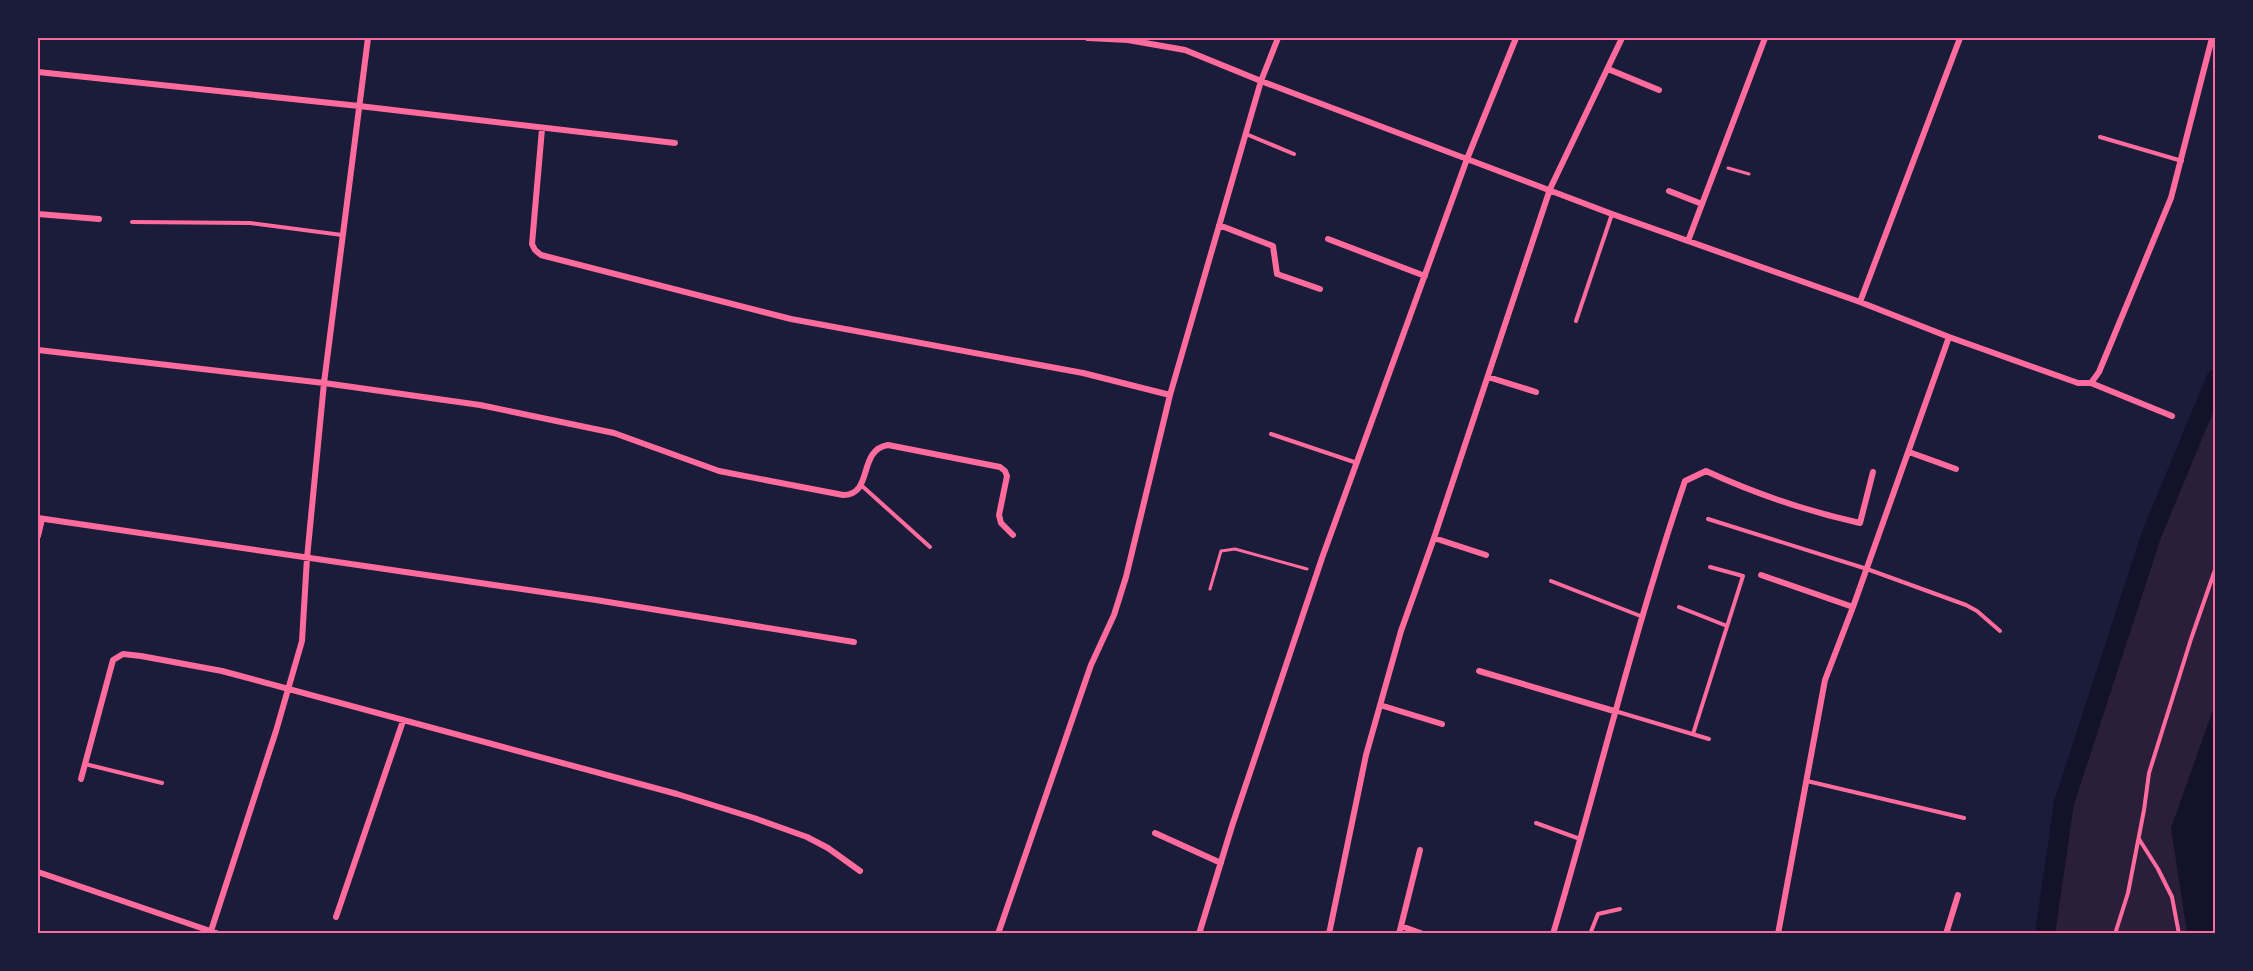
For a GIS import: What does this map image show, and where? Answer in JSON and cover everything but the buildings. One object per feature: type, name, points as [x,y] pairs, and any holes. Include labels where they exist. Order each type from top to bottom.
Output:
[{"type":"street","points":[[210,932],[302,642],[307,558],[324,383],[368,38]]},
{"type":"street","points":[[1088,38],[1128,40],[1185,50],[1612,214],[1860,302],[1949,337],[2078,382],[2091,384],[2172,416]]},
{"type":"street","points":[[998,933],[1091,665],[1114,615],[1126,577],[1170,395],[1261,81],[1278,38]]},
{"type":"street","points":[[1199,933],[1317,572],[1467,159],[1516,38]]},
{"type":"street","points":[[1329,933],[1366,755],[1401,631],[1550,189],[1622,38]]},
{"type":"street","points":[[1688,241],[1765,38]]},
{"type":"street","points":[[1860,302],[1960,38]]},
{"type":"street","points":[[2091,384],[2100,372],[2172,198],[2212,38]]},
{"type":"street","points":[[1608,69],[1659,90]]},
{"type":"street","points":[[38,72],[675,143]]},
{"type":"street","points":[[543,129],[532,244],[535,250],[542,255],[791,319],[1083,373],[1170,395]]},
{"type":"street","points":[[1669,191],[1702,204]]},
{"type":"street","points":[[38,214],[99,219]]},
{"type":"street","points":[[1220,225],[1273,246],[1276,274],[1320,289]]},
{"type":"street","points":[[1328,239],[1425,276]]},
{"type":"street","points":[[1778,933],[1825,680],[1949,337]]},
{"type":"street","points":[[38,350],[324,383],[480,405],[614,433],[719,471],[832,493],[850,495],[861,485],[872,452],[888,445],[1000,467],[1007,476],[999,515],[1001,523],[1013,535]]},
{"type":"street","points":[[1488,377],[1536,392]]},
{"type":"street","points":[[1909,452],[1956,469]]},
{"type":"street","points":[[1553,933],[1614,711],[1685,481],[1706,471],[1746,489],[1820,514],[1860,523],[1873,472]]},
{"type":"street","points":[[38,536],[40,519],[596,600],[854,642]]},
{"type":"street","points":[[1434,538],[1486,555]]},
{"type":"street","points":[[1761,575],[1853,607]]},
{"type":"street","points":[[81,779],[113,660],[123,654],[141,656],[222,671],[754,818],[807,837],[828,848],[860,871]]},
{"type":"street","points":[[1479,671],[1614,711]]},
{"type":"street","points":[[1380,705],[1443,724]]},
{"type":"street","points":[[336,916],[403,721]]},
{"type":"street","points":[[1155,833],[1221,863]]},
{"type":"street","points":[[1399,933],[1420,850]]},
{"type":"street","points":[[38,872],[210,932],[219,933]]},
{"type":"street","points":[[1946,933],[1958,895]]},
{"type":"street","points":[[1401,926],[1423,933]]},
{"type":"lane","points":[[1246,134],[1294,154]]},
{"type":"lane","points":[[2100,137],[2182,161]]},
{"type":"lane","points":[[1576,321],[1612,214]]},
{"type":"lane","points":[[132,222],[250,223],[342,235]]},
{"type":"lane","points":[[1271,434],[1357,463]]},
{"type":"lane","points":[[861,485],[930,547]]},
{"type":"lane","points":[[1708,519],[1867,569],[1966,605],[2000,630]]},
{"type":"lane","points":[[1693,734],[1743,576],[1710,567]]},
{"type":"lane","points":[[2115,933],[2128,893],[2149,773],[2190,639],[2216,567]]},
{"type":"lane","points":[[1551,581],[1644,617]]},
{"type":"lane","points":[[1679,607],[1727,626]]},
{"type":"lane","points":[[1614,711],[1709,739]]},
{"type":"lane","points":[[85,763],[162,783]]},
{"type":"lane","points":[[1806,780],[1964,818]]},
{"type":"lane","points":[[1536,823],[1580,839]]},
{"type":"lane","points":[[2138,838],[2158,869],[2172,897],[2179,933]]},
{"type":"lane","points":[[1590,933],[1598,914],[1620,909]]},
{"type":"path","points":[[1717,165],[1749,174]]},
{"type":"path","points":[[1210,588],[1221,551],[1235,549],[1317,572]]},
{"type":"shaded area","points":[[2215,379],[2215,933],[2045,934],[2064,803],[2151,536]]},
{"type":"shaded area","points":[[2215,704],[2215,933],[2187,933],[2171,828]]},
{"type":"waterway","points":[[2045,934],[2064,803],[2151,536],[2216,379]]}]
